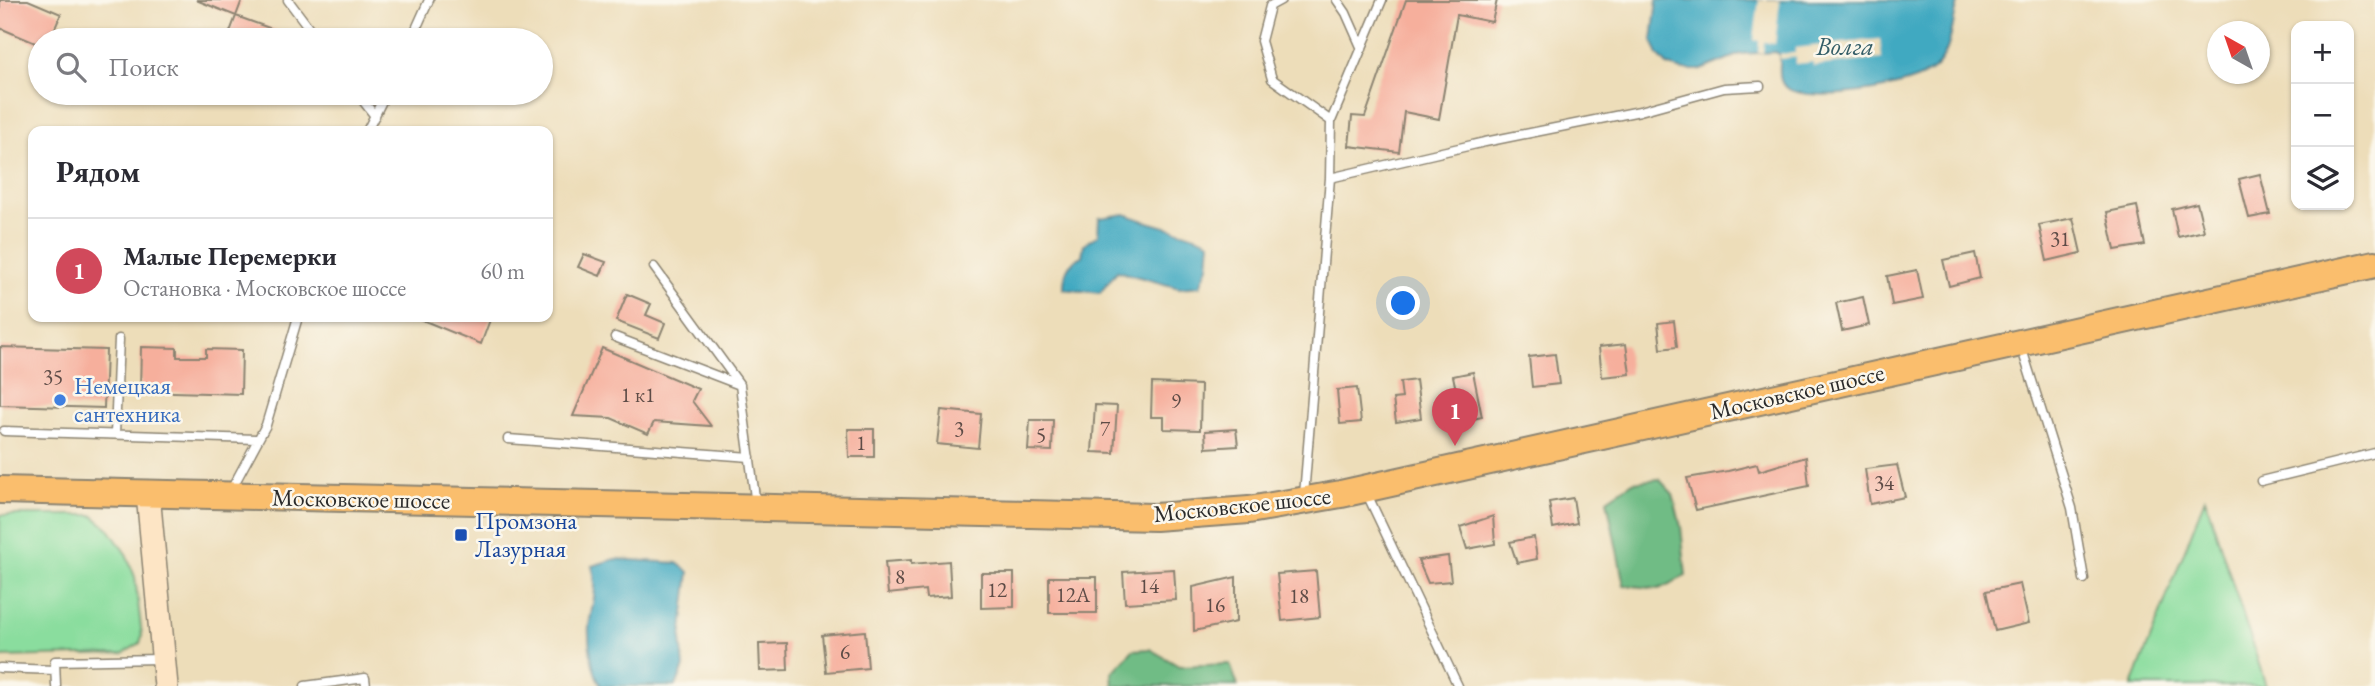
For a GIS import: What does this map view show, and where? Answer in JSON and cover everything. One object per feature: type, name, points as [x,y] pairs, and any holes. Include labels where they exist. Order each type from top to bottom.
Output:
[{"type":"main road","name":"Московское шоссе","points":[[0,490],[1155,517],[1237,511],[1364,489],[2375,264]]},
{"type":"street","points":[[148,494],[166,686]]},
{"type":"lane","points":[[288,0],[309,28]]},
{"type":"lane","points":[[416,28],[429,0]]},
{"type":"lane","points":[[1281,0],[1270,6],[1261,41],[1272,79],[1331,121]]},
{"type":"lane","points":[[1337,0],[1346,13],[1362,49]]},
{"type":"lane","points":[[1304,501],[1331,121],[1382,0]]},
{"type":"lane","points":[[1329,178],[1485,142],[1640,111],[1724,88],[1760,86]]},
{"type":"lane","points":[[366,105],[374,116]]},
{"type":"lane","points":[[369,126],[380,105]]},
{"type":"lane","points":[[654,267],[740,386],[756,508]]},
{"type":"lane","points":[[228,496],[256,439],[266,425],[297,322]]},
{"type":"lane","points":[[615,337],[740,386]]},
{"type":"lane","points":[[115,434],[119,339]]},
{"type":"lane","points":[[2020,343],[2072,508],[2084,579]]},
{"type":"lane","points":[[4,431],[256,439]]},
{"type":"lane","points":[[508,439],[750,457]]},
{"type":"lane","points":[[2260,481],[2375,453]]},
{"type":"lane","points":[[1364,489],[1458,686]]},
{"type":"lane","points":[[56,686],[55,661],[163,659]]},
{"type":"lane","points":[[0,668],[55,670]]},
{"type":"lane","points":[[305,686],[365,678],[366,686]]},
{"type":"green space","points":[[1659,479],[1673,494],[1681,527],[1686,576],[1659,589],[1624,585],[1607,500],[1633,482]]},
{"type":"green space","points":[[2205,498],[2266,686],[2132,686]]},
{"type":"green space","points":[[0,515],[92,515],[108,528],[126,554],[135,577],[142,636],[140,643],[122,654],[0,657]]},
{"type":"green space","points":[[1150,649],[1179,666],[1230,664],[1238,686],[1113,686],[1112,673],[1133,650]]},
{"type":"water","name":"Волга","points":[[1657,0],[1959,0],[1948,46],[1934,69],[1906,83],[1885,88],[1818,95],[1801,93],[1784,86],[1780,78],[1780,55],[1776,52],[1740,54],[1701,70],[1683,70],[1668,66],[1658,55],[1652,40]]},
{"type":"water","points":[[1125,214],[1210,242],[1208,266],[1200,286],[1179,288],[1117,271],[1100,293],[1064,289],[1070,265],[1082,256],[1084,244],[1098,235],[1099,218]]},
{"type":"water","points":[[615,559],[677,563],[689,572],[681,639],[684,667],[676,686],[601,686],[598,680],[589,641],[595,589],[592,566]]},
{"type":"pier","points":[[1759,0],[1780,0],[1775,44],[1764,42],[1763,53],[1758,53],[1759,41],[1754,40]]},
{"type":"pier","points":[[1880,39],[1882,59],[1813,66],[1813,62],[1796,64],[1796,57],[1780,59],[1780,54],[1795,53],[1795,48]]},
{"type":"building","points":[[0,0],[28,0],[61,14],[55,28],[28,28],[28,40],[0,28]]},
{"type":"building","points":[[196,0],[242,0],[236,16]]},
{"type":"building","points":[[1406,0],[1497,0],[1492,22],[1457,15],[1439,119],[1404,112],[1399,152],[1349,146],[1352,116],[1365,117]]},
{"type":"building","points":[[236,16],[269,28],[232,28]]},
{"type":"building","points":[[2260,174],[2270,214],[2249,218],[2239,179]]},
{"type":"building","points":[[2197,203],[2204,231],[2178,237],[2172,209]]},
{"type":"building","points":[[2137,206],[2145,245],[2115,250],[2107,212]]},
{"type":"building","points":[[2073,218],[2081,253],[2047,261],[2039,225]]},
{"type":"building","points":[[1975,253],[1980,278],[1949,286],[1943,260]]},
{"type":"building","points":[[584,254],[606,262],[600,276],[578,267]]},
{"type":"building","points":[[1917,270],[1923,299],[1892,305],[1887,276]]},
{"type":"building","points":[[627,294],[651,304],[646,315],[665,323],[659,338],[616,321]]},
{"type":"building","points":[[1863,297],[1869,325],[1842,331],[1836,303]]},
{"type":"building","points":[[1674,321],[1677,347],[1661,349],[1658,323]]},
{"type":"building","points":[[427,322],[489,322],[481,344]]},
{"type":"building","points":[[1626,344],[1630,374],[1602,377],[1599,347]]},
{"type":"building","points":[[0,347],[106,350],[104,408],[0,405]]},
{"type":"building","points":[[141,347],[177,348],[177,357],[206,357],[206,349],[242,350],[241,394],[140,391]]},
{"type":"building","points":[[602,348],[698,389],[692,401],[711,426],[654,422],[648,434],[611,418],[573,416]]},
{"type":"building","points":[[1555,354],[1559,384],[1532,387],[1529,357]]},
{"type":"building","points":[[1473,372],[1482,417],[1456,423],[1449,391],[1456,390],[1453,376]]},
{"type":"building","points":[[1416,380],[1421,418],[1396,422],[1393,399],[1402,398],[1400,382]]},
{"type":"building","points":[[1152,383],[1201,385],[1200,430],[1164,429],[1164,417],[1151,417]]},
{"type":"building","points":[[1357,388],[1361,422],[1340,424],[1337,390]]},
{"type":"building","points":[[1095,405],[1117,406],[1114,453],[1092,452]]},
{"type":"building","points":[[941,410],[981,414],[978,448],[937,444]]},
{"type":"building","points":[[1030,420],[1053,420],[1052,451],[1028,450]]},
{"type":"building","points":[[848,429],[874,429],[874,457],[849,457]]},
{"type":"building","points":[[1236,429],[1238,446],[1206,448],[1205,431]]},
{"type":"building","points":[[1806,457],[1809,486],[1696,510],[1687,478],[1757,464],[1759,471]]},
{"type":"building","points":[[1897,465],[1905,497],[1870,504],[1865,469]]},
{"type":"building","points":[[1573,498],[1577,523],[1553,528],[1549,502]]},
{"type":"building","points":[[1493,516],[1495,544],[1467,549],[1460,527]]},
{"type":"building","points":[[1534,537],[1537,559],[1517,563],[1510,542]]},
{"type":"building","points":[[1448,556],[1451,581],[1428,583],[1418,560]]},
{"type":"building","points":[[911,560],[911,564],[949,561],[951,596],[926,598],[925,590],[888,594],[885,562]]},
{"type":"building","points":[[1174,569],[1176,600],[1125,603],[1123,572]]},
{"type":"building","points":[[1316,571],[1320,617],[1282,621],[1277,574]]},
{"type":"building","points":[[981,573],[1014,573],[1014,607],[981,608]]},
{"type":"building","points":[[1049,577],[1097,577],[1097,613],[1049,613]]},
{"type":"building","points":[[1236,577],[1236,622],[1194,631],[1193,587]]},
{"type":"building","points":[[2020,584],[2029,623],[1995,631],[1986,591]]},
{"type":"building","points":[[865,631],[868,668],[826,672],[822,635]]},
{"type":"building","points":[[787,643],[788,670],[760,671],[759,644]]},
{"type":"place","name":"Немецкая сантехника","points":[[60,400]]},
{"type":"place","name":"Малые Перемерки","points":[[1455,446]]},
{"type":"place","name":"Промзона Лазурная","points":[[461,535]]}]
